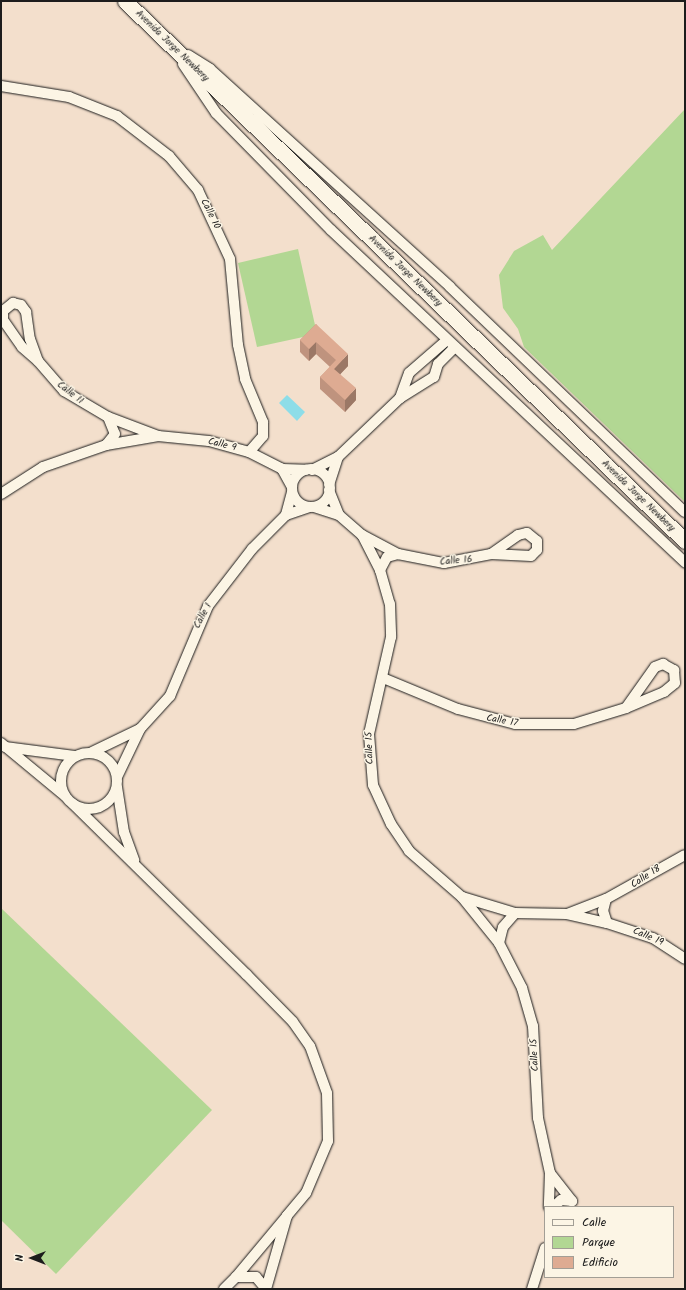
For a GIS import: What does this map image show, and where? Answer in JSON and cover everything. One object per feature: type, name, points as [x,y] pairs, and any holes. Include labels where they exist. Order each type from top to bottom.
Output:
[{"type":"main road","name":"Avenida Jorge Newbery","points":[[125,1],[685,541]]},
{"type":"street","points":[[171,45],[216,113],[451,343],[685,563]]},
{"type":"street","points":[[171,45],[210,69],[344,190],[685,512]]},
{"type":"street","name":"Calle 10","points":[[3,88],[69,97],[117,116],[169,156],[198,190],[230,259],[238,346],[245,379],[263,422],[263,436],[249,452]]},
{"type":"street","name":"Calle 11","points":[[38,361],[24,308],[17,303],[9,304],[3,311],[3,320],[22,347],[38,361],[64,391],[108,416],[158,436]]},
{"type":"street","points":[[400,398],[409,373],[419,364],[435,360],[451,343]]},
{"type":"street","points":[[286,515],[292,489],[299,474],[338,457],[400,398],[434,377],[435,360]]},
{"type":"street","points":[[106,445],[115,434],[108,416]]},
{"type":"street","points":[[1,494],[43,467],[106,445],[158,436]]},
{"type":"street","name":"Calle 9","points":[[158,436],[209,441],[249,452],[282,469]]},
{"type":"street","points":[[286,515],[312,507],[326,499],[338,457]]},
{"type":"street","points":[[339,515],[325,476],[310,470],[282,469],[297,500],[312,507],[339,515],[362,535]]},
{"type":"street","name":"Calle 1","points":[[140,730],[170,696],[208,606],[252,549],[286,515]]},
{"type":"street","name":"Calle 16","points":[[362,535],[398,554],[444,563],[491,554]]},
{"type":"street","name":"Calle 15","points":[[362,535],[380,570],[392,618],[390,647],[383,678],[374,702],[369,734],[375,790],[391,824],[409,851],[462,897],[499,943],[522,988],[533,1026],[538,1118],[550,1173]]},
{"type":"street","points":[[380,570],[387,558],[398,554]]},
{"type":"street","name":"Calle 17","points":[[383,678],[458,710],[515,724],[574,724],[626,708],[672,686],[676,674],[671,666],[663,664],[655,667],[626,708]]},
{"type":"street","points":[[2,745],[74,756],[92,752],[140,730]]},
{"type":"street","points":[[74,756],[63,771],[61,780],[70,801],[91,809],[100,807],[108,802],[140,730]]},
{"type":"street","points":[[2,745],[70,801],[135,862],[293,1022],[319,1065],[327,1093],[328,1141],[306,1193],[236,1277],[224,1289]]},
{"type":"street","points":[[92,752],[109,760],[117,781],[124,832],[135,862]]},
{"type":"street","name":"Calle 18","points":[[567,914],[606,899],[685,855]]},
{"type":"street","points":[[462,897],[515,913],[567,914]]},
{"type":"street","points":[[606,899],[603,911],[607,923]]},
{"type":"street","points":[[499,943],[503,927],[515,913]]},
{"type":"street","name":"Calle 19","points":[[567,914],[607,923],[653,938],[685,959]]},
{"type":"street","points":[[550,1173],[575,1204]]},
{"type":"street","points":[[549,1206],[550,1173]]},
{"type":"street","points":[[553,1206],[561,1200],[575,1204]]},
{"type":"street","points":[[266,1289],[287,1216]]},
{"type":"street","points":[[532,1289],[544,1251]]},
{"type":"street","points":[[236,1277],[256,1277],[266,1289]]},
{"type":"green space","points":[[685,109],[685,502],[524,347],[518,329],[503,308],[499,275],[514,251],[543,235],[552,250]]},
{"type":"green space","points":[[298,249],[317,334],[257,347],[238,263]]},
{"type":"green space","points":[[1,908],[212,1110],[56,1274],[1,1220]]},
{"type":"water","points":[[287,395],[305,412],[297,421],[279,403]]},
{"type":"building","points":[[316,324],[348,354],[334,369],[356,388],[345,400],[320,377],[336,360],[316,342],[309,349],[300,340]]}]
